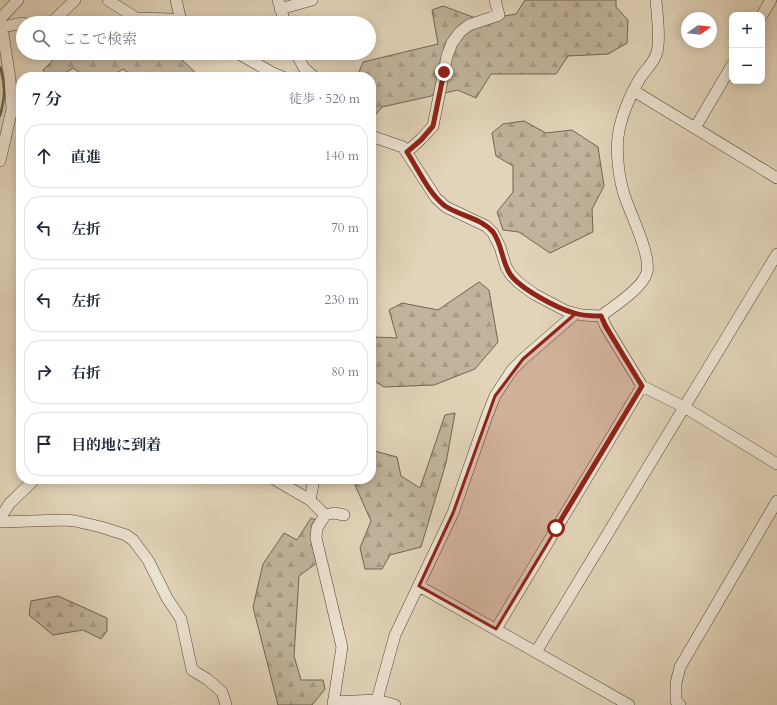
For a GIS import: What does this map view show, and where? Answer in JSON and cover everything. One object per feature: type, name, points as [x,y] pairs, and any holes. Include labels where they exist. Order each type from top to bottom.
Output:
[{"type":"street","points":[[0,161],[12,109],[10,79],[1,23],[18,0]]},
{"type":"street","points":[[59,16],[75,0]]},
{"type":"street","points":[[108,0],[133,16]]},
{"type":"street","points":[[176,0],[181,16]]},
{"type":"street","points":[[283,16],[279,4],[312,0]]},
{"type":"street","points":[[407,152],[421,140],[433,126],[447,56],[452,43],[460,32],[469,25],[499,15],[495,0]]},
{"type":"street","points":[[376,138],[403,147],[436,198],[446,207],[486,226],[493,233],[500,247],[506,267],[519,283],[534,294],[575,314],[601,316],[628,295],[644,280],[647,272],[644,250],[624,195],[620,175],[618,137],[623,117],[639,80],[656,54],[658,16],[656,0]]},
{"type":"street","points":[[764,12],[771,0]]},
{"type":"street","points":[[1,23],[16,23]]},
{"type":"street","points":[[250,60],[271,72]]},
{"type":"street","points":[[300,60],[304,68],[308,72]]},
{"type":"street","points":[[695,128],[729,70]]},
{"type":"street","points":[[634,91],[777,178]]},
{"type":"street","points":[[536,652],[777,254]]},
{"type":"street","points":[[378,700],[395,635],[453,513],[495,396],[512,370],[575,314]]},
{"type":"street","points":[[601,316],[606,327],[642,386],[684,407],[777,464]]},
{"type":"street","points":[[496,629],[642,386]]},
{"type":"street","points":[[0,518],[10,503],[30,484]]},
{"type":"street","points":[[283,484],[310,500],[325,515]]},
{"type":"street","points":[[310,500],[313,484]]},
{"type":"street","points":[[675,704],[676,683],[680,667],[777,502]]},
{"type":"street","points":[[344,516],[334,513],[325,515],[317,528],[316,538],[342,648],[333,704],[378,700],[396,705]]},
{"type":"street","points":[[0,522],[76,521],[102,527],[126,535],[132,540],[148,560],[167,598],[181,619],[192,670],[222,692],[226,705]]},
{"type":"street","points":[[419,586],[629,705]]},
{"type":"highlighted area","points":[[575,314],[601,316],[642,386],[496,629],[419,586],[453,513],[495,396],[523,359]]},
{"type":"green space","points":[[525,0],[616,0],[616,7],[628,20],[627,43],[608,54],[568,56],[556,74],[491,74],[476,98],[458,90],[382,107],[376,114],[376,72],[359,72],[363,62],[438,44],[432,10],[443,6],[481,20],[516,14]]},
{"type":"green space","points":[[53,60],[182,60],[195,72],[127,72],[123,69],[118,72],[79,72],[73,68],[66,72],[44,72],[43,70]]},
{"type":"green space","points":[[524,121],[546,133],[572,130],[598,147],[604,186],[592,209],[593,232],[550,253],[519,232],[503,230],[497,212],[513,192],[513,166],[496,156],[492,133],[503,124]]},
{"type":"green space","points":[[479,282],[489,290],[498,342],[475,369],[434,385],[384,387],[376,382],[376,337],[397,338],[389,310],[402,303],[438,310]]},
{"type":"green space","points":[[455,413],[446,463],[421,547],[390,555],[382,569],[365,569],[360,548],[371,521],[355,484],[376,484],[376,451],[397,457],[401,476],[420,488],[445,415]]},
{"type":"green space","points":[[311,518],[318,521],[318,562],[299,576],[294,656],[301,680],[323,680],[325,689],[312,705],[278,705],[253,607],[263,564],[284,533],[297,540]]},
{"type":"green space","points":[[58,596],[107,618],[107,631],[101,639],[83,630],[53,635],[29,615],[31,601]]},
{"type":"waterway","points":[[0,67],[4,91],[0,116]]},
{"type":"route","points":[[444,72],[433,126],[421,140],[407,152],[436,198],[446,207],[486,226],[493,233],[500,247],[506,267],[511,275],[534,294],[575,314],[601,316],[606,327],[642,386],[556,528]]}]
